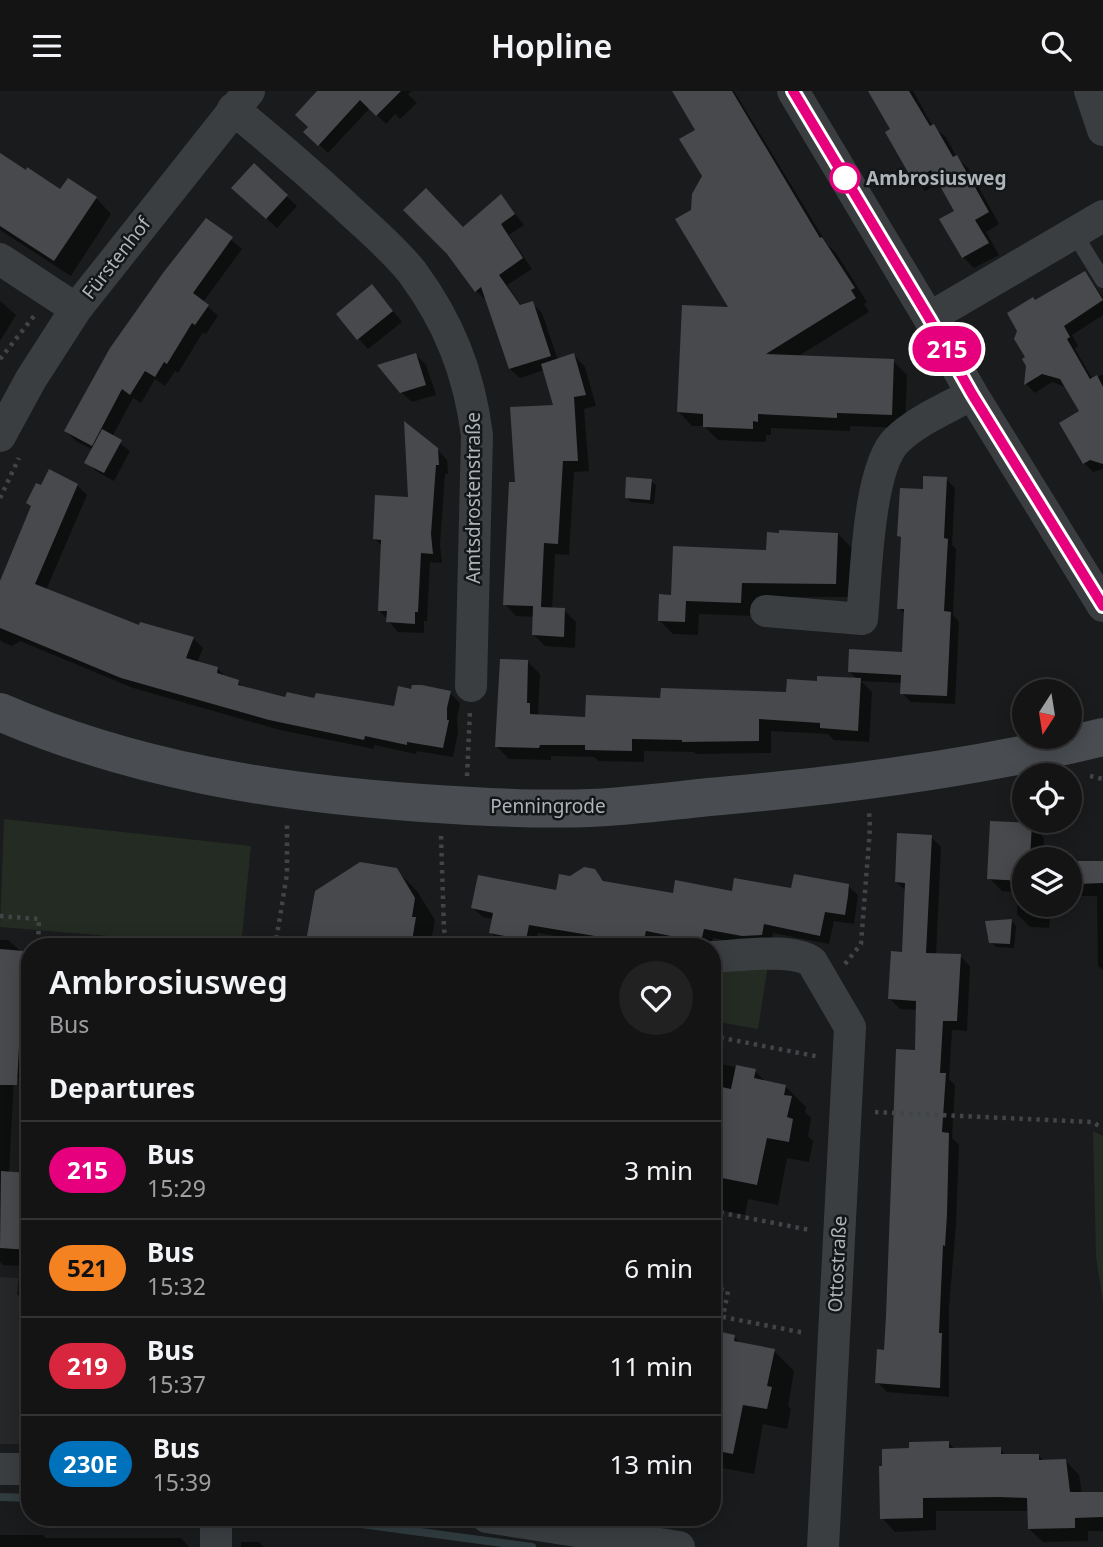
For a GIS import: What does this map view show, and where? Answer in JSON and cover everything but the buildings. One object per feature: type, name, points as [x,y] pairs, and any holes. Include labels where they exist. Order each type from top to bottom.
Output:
[{"type":"main road","name":"Penningrode","points":[[0,712],[27,724],[128,758],[234,781],[369,799],[528,808],[591,808],[811,788],[989,762],[1103,737]]},
{"type":"street","points":[[793,91],[972,394],[1103,606]]},
{"type":"street","points":[[1090,91],[1103,130]]},
{"type":"street","name":"Fürstenhof","points":[[0,436],[31,379],[76,309],[241,100]]},
{"type":"street","name":"Amtsdrostenstraße","points":[[241,100],[287,152],[378,237],[411,272],[437,312],[458,353],[472,395],[477,435],[471,686]]},
{"type":"street","points":[[929,318],[1103,216]]},
{"type":"street","points":[[0,259],[76,309]]},
{"type":"street","points":[[766,611],[862,619],[872,515],[889,450],[905,433],[972,394]]},
{"type":"street","name":"Ottostraße","points":[[721,957],[782,954],[805,956],[812,961],[850,1027],[823,1547]]},
{"type":"street","points":[[0,1469],[21,1469]]},
{"type":"street","points":[[544,1526],[679,1547]]},
{"type":"lane","points":[[1074,233],[1103,280]]},
{"type":"path","points":[[465,785],[471,686]]},
{"type":"path","points":[[1090,776],[1103,779]]},
{"type":"path","points":[[828,987],[861,944],[870,828],[869,809]]},
{"type":"path","points":[[276,938],[287,874],[287,822]]},
{"type":"path","points":[[441,836],[442,903],[446,938]]},
{"type":"path","points":[[0,916],[39,919],[38,938]]},
{"type":"path","points":[[721,1038],[848,1063]]},
{"type":"path","points":[[846,1110],[1092,1122],[1103,1128]]},
{"type":"path","points":[[721,1213],[839,1235]]},
{"type":"path","points":[[721,1289],[728,1291],[723,1317],[834,1338]]},
{"type":"shaded area","points":[[4,819],[251,846],[242,938],[133,938],[0,927]]},
{"type":"shaded area","points":[[768,965],[758,1029],[721,1023],[721,968]]},
{"type":"shaded area","points":[[1093,1131],[1103,1136],[1103,1302],[1096,1257]]},
{"type":"shaded area","points":[[0,1277],[21,1278],[21,1444],[0,1444]]},
{"type":"waterway","points":[[0,1497],[21,1498]]},
{"type":"waterway","points":[[376,1526],[532,1547]]},
{"type":"bus line","name":"215","points":[[793,91],[972,394],[1103,606]]},
{"type":"place","name":"Ambrosiusweg","points":[[845,178]]}]
